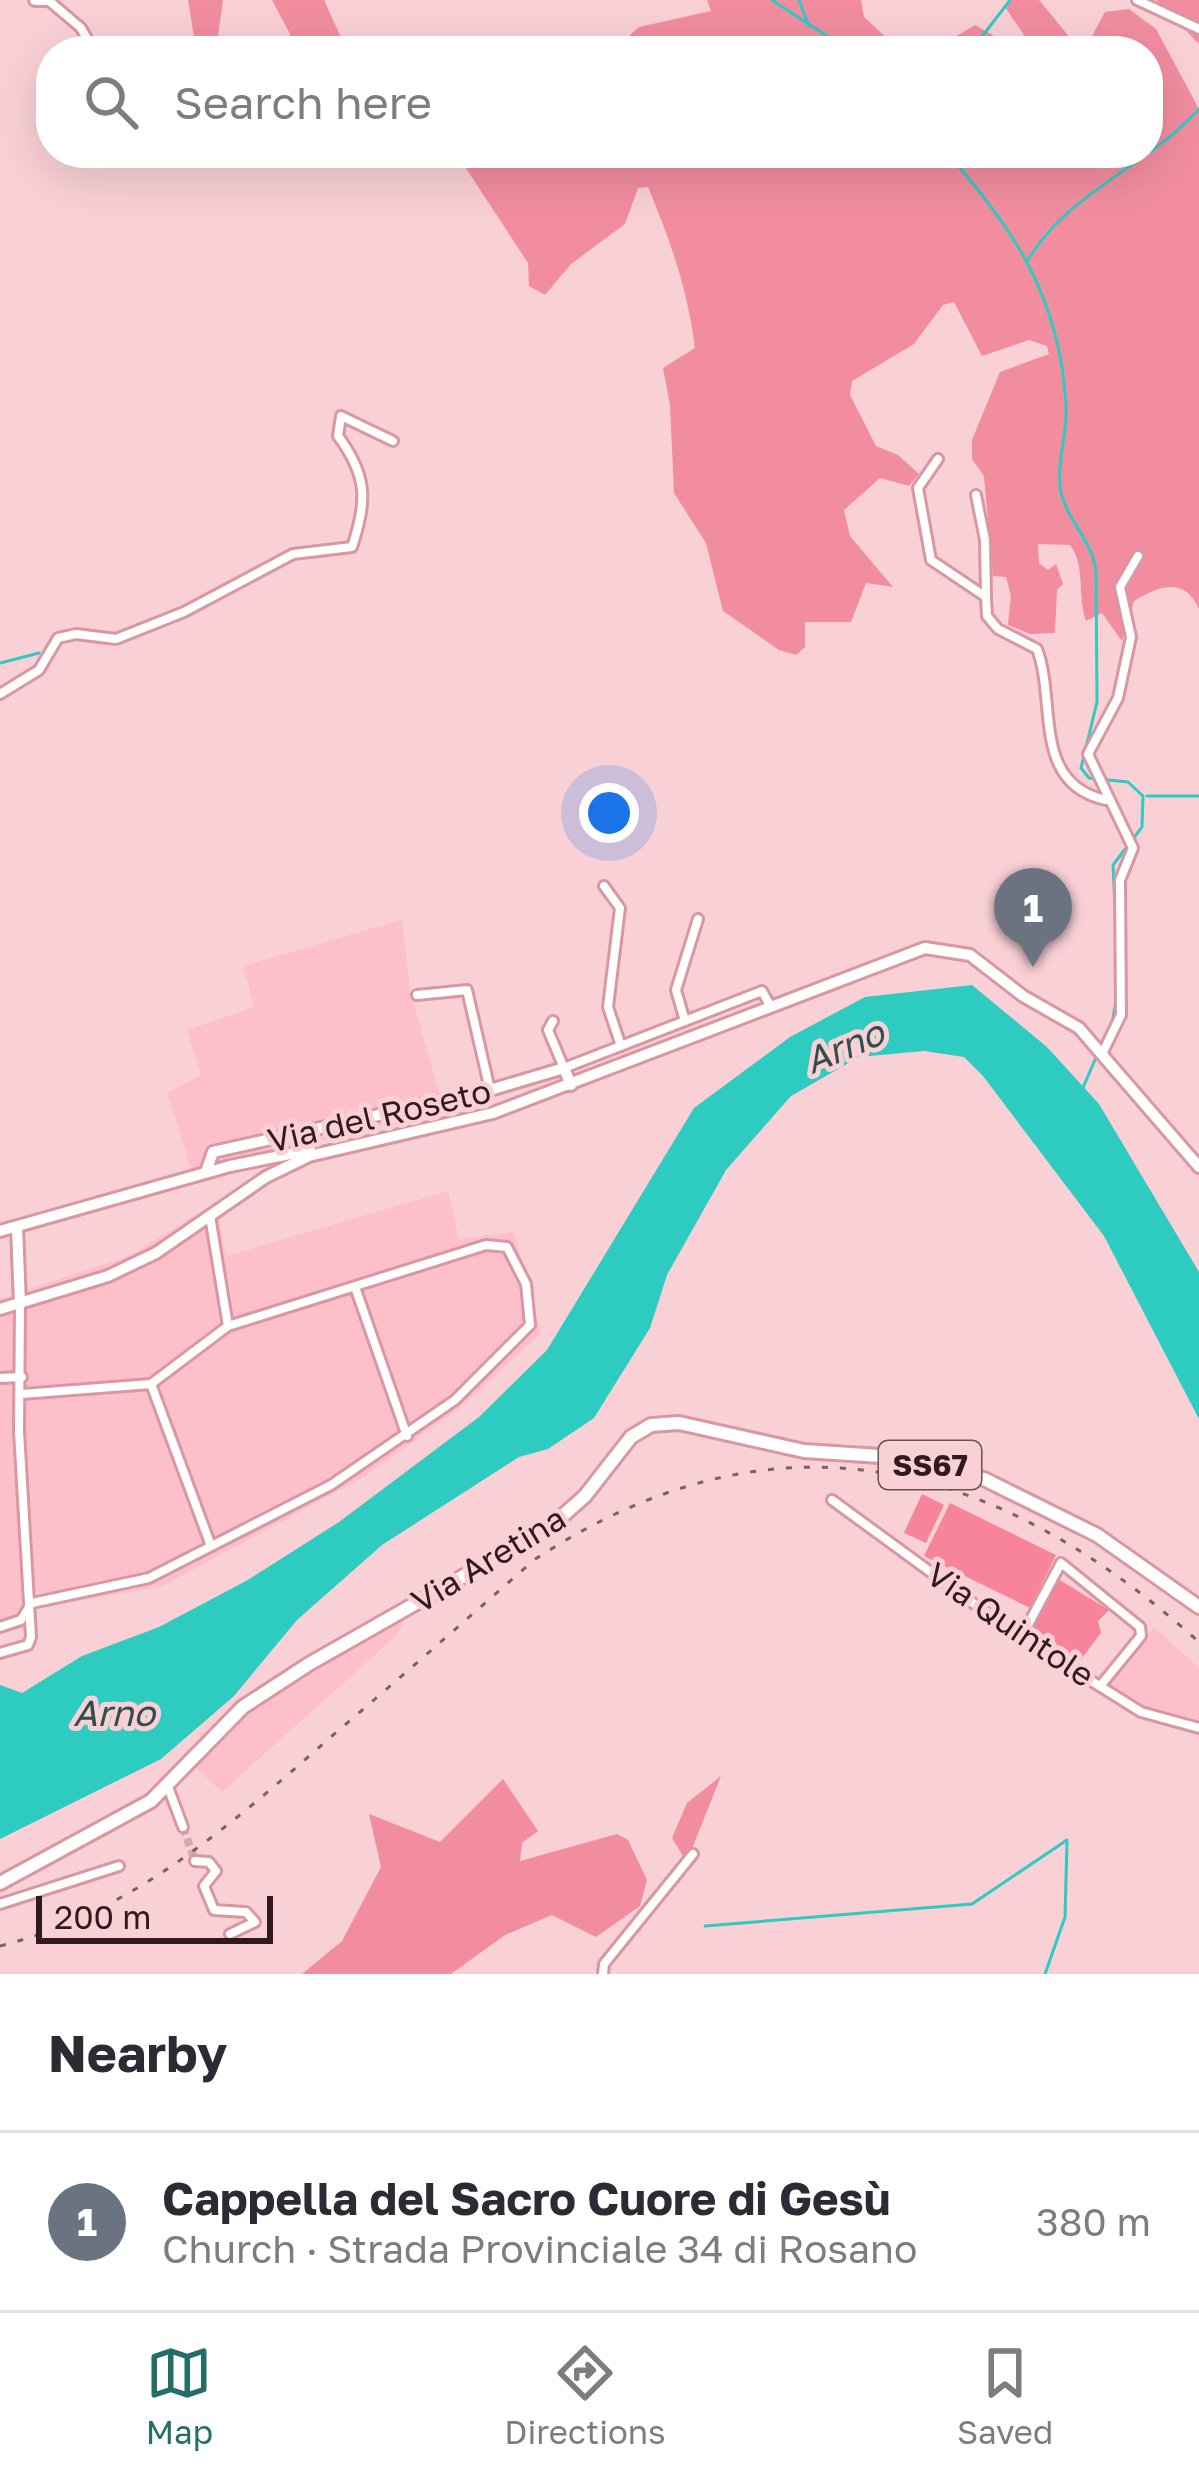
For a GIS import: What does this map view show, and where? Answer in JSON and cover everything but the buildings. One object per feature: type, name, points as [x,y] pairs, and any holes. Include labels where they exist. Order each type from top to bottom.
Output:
[{"type":"main road","points":[[35,0],[48,0]]},
{"type":"main road","points":[[0,1231],[206,1172],[493,1113],[906,953],[954,948],[1079,1028],[1199,1167]]},
{"type":"main road","points":[[564,1068],[571,1085]]},
{"type":"main road","name":"Via del Roseto","points":[[206,1172],[213,1152],[490,1090],[564,1068]]},
{"type":"main road","points":[[0,1310],[108,1276],[156,1253],[266,1177],[338,1146]]},
{"type":"main road","points":[[16,1227],[20,1304]]},
{"type":"main road","name":"Via Aretina","points":[[0,1883],[168,1787],[243,1707],[550,1527],[585,1496],[631,1437],[651,1425],[679,1424],[804,1451],[880,1456],[984,1478],[1097,1535],[1199,1607]]},
{"type":"street","points":[[48,0],[86,36]]},
{"type":"street","points":[[1137,0],[1199,29]]},
{"type":"street","points":[[0,694],[39,670],[58,638],[76,634],[116,639],[184,612],[293,554],[352,547],[361,516],[361,467],[338,436],[341,416],[393,441]]},
{"type":"street","points":[[938,459],[918,488],[931,560],[986,597]]},
{"type":"street","points":[[976,495],[985,540],[987,616],[998,629],[1036,649],[1058,767],[1088,793],[1108,800]]},
{"type":"street","points":[[1101,1050],[1121,1015],[1120,880],[1132,844],[1088,754],[1118,698],[1130,637],[1120,586],[1138,556]]},
{"type":"street","points":[[604,886],[620,908],[608,1007],[621,1046]]},
{"type":"street","points":[[685,1021],[676,990],[698,919]]},
{"type":"street","points":[[417,995],[467,990],[490,1090]]},
{"type":"street","name":"Via del Roseto","points":[[564,1068],[762,991],[771,1007]]},
{"type":"street","points":[[553,1022],[548,1030],[564,1068]]},
{"type":"street","points":[[210,1216],[228,1326]]},
{"type":"street","points":[[0,1627],[21,1620],[32,1603],[149,1578],[332,1485],[455,1400],[530,1325],[526,1284],[507,1247],[486,1244],[228,1326],[151,1384],[22,1394]]},
{"type":"street","points":[[355,1287],[407,1436]]},
{"type":"street","points":[[0,1653],[28,1645],[32,1603],[19,1431],[20,1304]]},
{"type":"street","points":[[0,1378],[23,1377]]},
{"type":"street","points":[[151,1384],[211,1546]]},
{"type":"street","name":"Via Quintole","points":[[832,1500],[1022,1636],[1141,1712],[1199,1728]]},
{"type":"street","points":[[1022,1636],[1061,1563],[1141,1627],[1141,1636],[1101,1685]]},
{"type":"street","points":[[168,1787],[182,1826]]},
{"type":"street","points":[[603,1974],[604,1964],[693,1854]]},
{"type":"street","points":[[195,1861],[209,1862],[216,1871],[204,1886],[214,1910],[246,1912],[255,1922],[230,1934]]},
{"type":"street","points":[[0,1904],[119,1865]]},
{"type":"shaded area","points":[[188,0],[223,0],[218,36],[194,36]]},
{"type":"shaded area","points":[[272,0],[324,0],[340,36],[290,36]]},
{"type":"shaded area","points":[[707,0],[861,0],[864,17],[885,36],[629,36],[639,27],[711,11]]},
{"type":"shaded area","points":[[1010,0],[1039,0],[1069,36],[1023,36],[1005,7]]},
{"type":"shaded area","points":[[1156,0],[1199,0],[1199,44]]},
{"type":"shaded area","points":[[1129,9],[1160,36],[1092,36],[1105,12]]},
{"type":"shaded area","points":[[975,25],[994,36],[957,36]]},
{"type":"shaded area","points":[[1163,42],[1199,109],[1199,609],[1179,588],[1153,591],[1134,601],[1122,641],[1102,613],[1086,621],[1078,562],[1070,545],[1038,544],[1039,563],[1048,570],[1056,564],[1063,584],[1057,590],[1055,633],[1030,634],[1008,625],[1011,596],[1006,577],[993,576],[984,476],[972,459],[972,440],[1000,372],[1049,354],[1047,346],[1029,340],[982,356],[954,302],[943,305],[914,344],[852,381],[850,395],[876,446],[898,455],[919,474],[909,486],[880,478],[844,510],[850,536],[893,587],[866,583],[851,622],[805,622],[805,647],[796,655],[779,650],[723,611],[706,543],[674,493],[670,405],[663,368],[695,348],[678,267],[648,187],[638,188],[625,224],[571,264],[545,295],[529,286],[528,263],[466,168],[1163,168]]},
{"type":"shaded area","points":[[402,920],[410,990],[444,1110],[192,1171],[167,1093],[201,1075],[187,1030],[254,1007],[243,966]]},
{"type":"shaded area","points":[[448,1191],[459,1239],[514,1232],[541,1333],[460,1408],[362,1478],[163,1586],[36,1609],[34,1627],[0,1630],[0,1299],[131,1255],[216,1202],[226,1256]]},
{"type":"shaded area","points":[[922,1494],[944,1505],[926,1543],[904,1533]]},
{"type":"shaded area","points":[[950,1503],[1056,1555],[1030,1608],[924,1556]]},
{"type":"shaded area","points":[[1055,1577],[1109,1610],[1098,1621],[1101,1633],[1079,1662],[1024,1634]]},
{"type":"shaded area","points":[[415,1599],[397,1635],[222,1792],[188,1760],[243,1700]]},
{"type":"shaded area","points":[[1154,1627],[1199,1668],[1199,1732],[1153,1719],[1109,1685]]},
{"type":"shaded area","points":[[721,1776],[691,1851],[683,1856],[672,1838],[687,1803]]},
{"type":"shaded area","points":[[503,1779],[538,1831],[522,1843],[520,1861],[617,1834],[628,1840],[647,1880],[640,1906],[596,1937],[552,1915],[505,1935],[451,1974],[302,1974],[342,1941],[381,1867],[369,1814],[440,1842]]},
{"type":"water","name":"Arno","points":[[972,985],[1047,1047],[1099,1104],[1199,1272],[1199,1419],[1104,1236],[983,1076],[964,1057],[924,1051],[859,1057],[791,1096],[726,1170],[667,1275],[650,1328],[594,1418],[548,1449],[519,1457],[382,1545],[297,1620],[234,1696],[161,1759],[0,1839],[0,1685],[22,1693],[82,1656],[159,1627],[246,1581],[339,1522],[479,1417],[547,1350],[694,1108],[790,1037],[865,997]]},
{"type":"waterway","points":[[772,0],[827,36]]},
{"type":"waterway","points":[[799,0],[809,26]]},
{"type":"waterway","points":[[982,36],[1010,0]]},
{"type":"waterway","points":[[1163,142],[1199,109]]},
{"type":"waterway","points":[[959,168],[994,210],[1030,268],[1055,332],[1066,405],[1060,487],[1096,571],[1097,702],[1081,768],[1089,778],[1128,782],[1143,796],[1142,827],[1113,865],[1117,953]]},
{"type":"waterway","points":[[1028,260],[1064,216],[1127,168]]},
{"type":"waterway","points":[[0,663],[39,653]]},
{"type":"waterway","points":[[1147,796],[1199,796]]},
{"type":"waterway","points":[[1112,1025],[1117,993]]},
{"type":"waterway","points":[[1082,1090],[1097,1055]]},
{"type":"waterway","points":[[705,1926],[972,1904],[1067,1840]]},
{"type":"waterway","points":[[1045,1974],[1065,1917],[1067,1842]]},
{"type":"tunnel","points":[[183,1827],[195,1861]]},
{"type":"railway","points":[[0,1946],[94,1912],[178,1862],[256,1801],[534,1560],[623,1510],[711,1480],[796,1468],[880,1472],[962,1493],[1042,1529],[1121,1579],[1199,1642]]},
{"type":"place","name":"Cappella del Sacro Cuore di Gesù","points":[[1033,967]]}]
